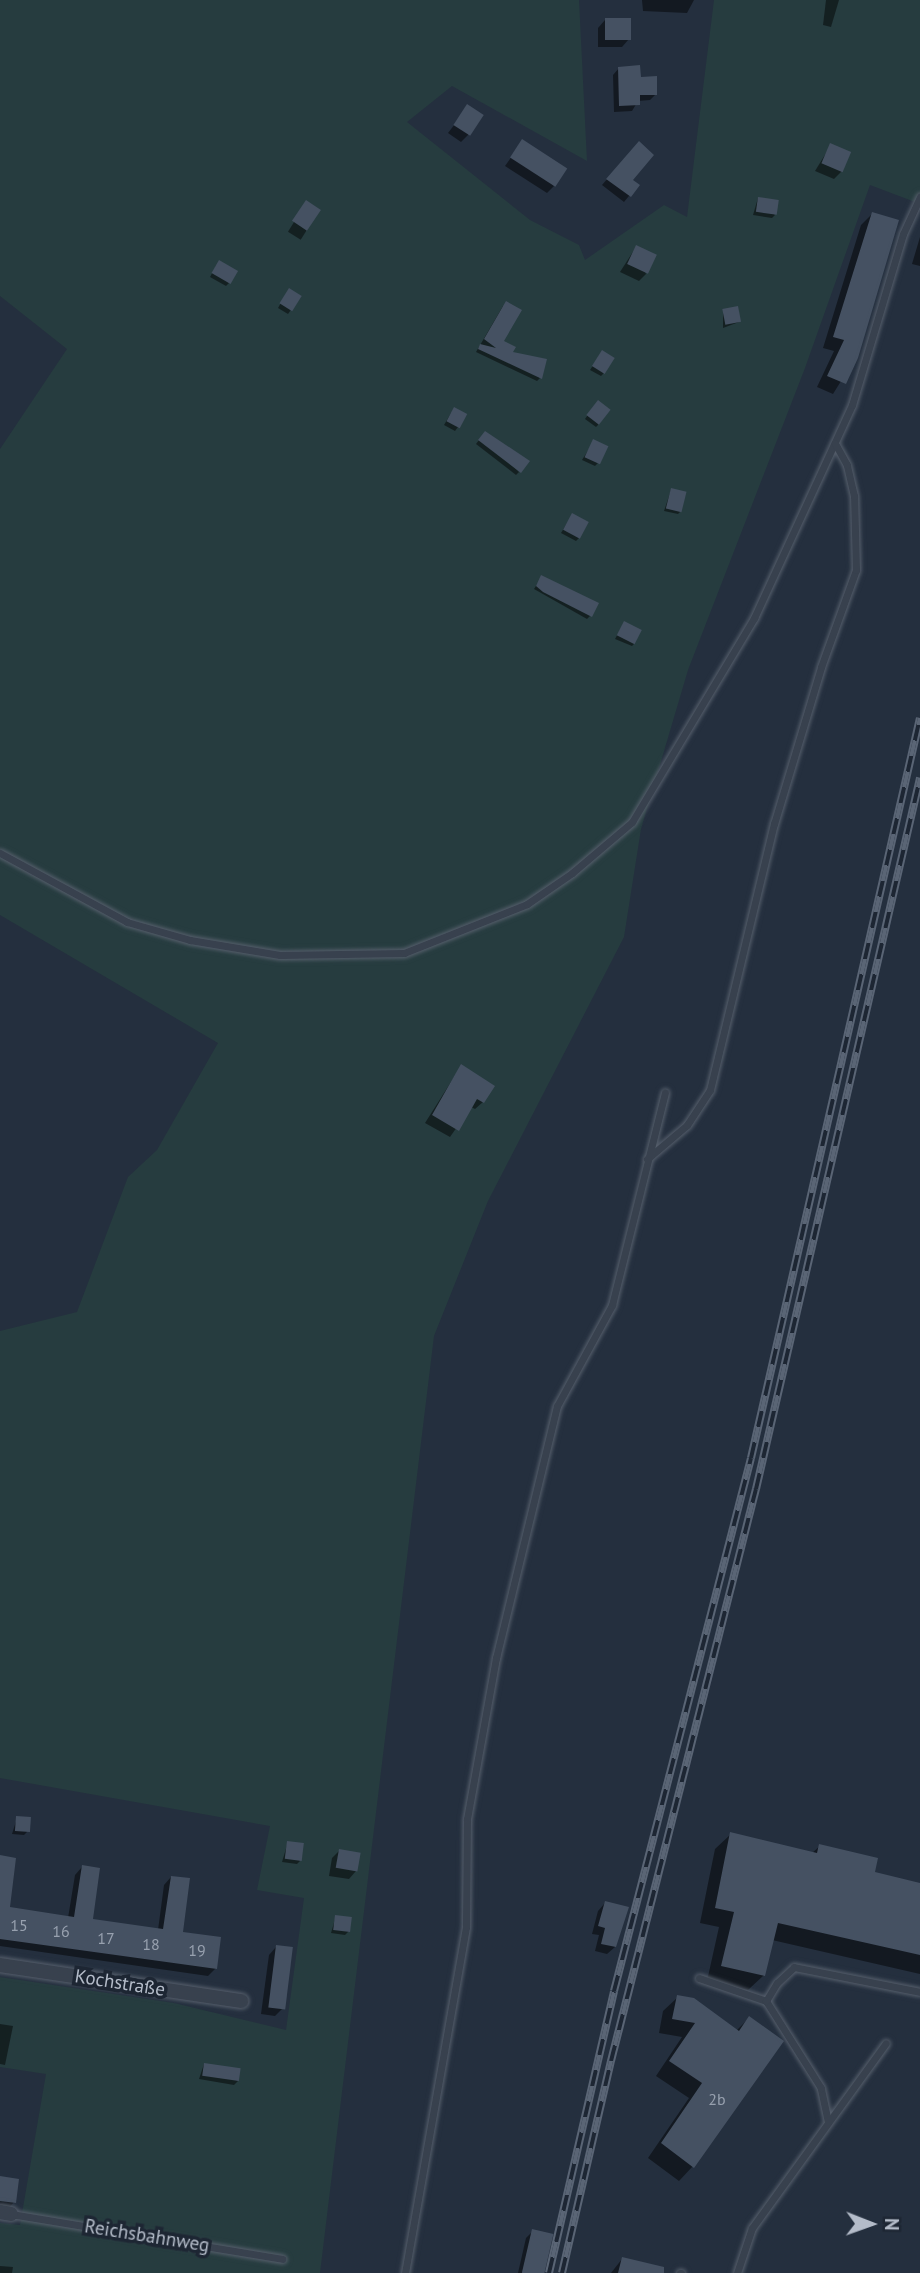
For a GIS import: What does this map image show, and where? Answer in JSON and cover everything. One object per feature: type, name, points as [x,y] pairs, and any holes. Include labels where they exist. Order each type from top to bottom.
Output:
[{"type":"street","name":"Kochstraße","points":[[0,1965],[241,2001]]},
{"type":"lane","points":[[0,853],[127,922],[190,940],[280,955],[404,953],[527,904],[572,873],[632,822],[754,618],[852,405],[903,234],[920,197]]},
{"type":"lane","points":[[646,1160],[687,1125],[710,1090],[774,824],[821,667],[856,570],[854,496],[847,465],[835,443]]},
{"type":"lane","points":[[405,2273],[466,1927],[467,1819],[496,1658],[557,1406],[612,1305],[628,1252],[646,1160],[665,1093]]},
{"type":"lane","points":[[766,2001],[794,1967],[920,1992]]},
{"type":"lane","points":[[699,1979],[766,2001],[821,2088],[828,2122]]},
{"type":"lane","points":[[737,2273],[752,2228],[886,2043]]},
{"type":"lane","name":"Reichsbahnweg","points":[[6,2213],[282,2259]]},
{"type":"green space","points":[[0,0],[579,0],[587,161],[452,86],[407,122],[530,220],[579,245],[585,260],[664,205],[687,217],[714,0],[920,0],[920,196],[915,202],[870,185],[805,368],[688,670],[641,829],[624,937],[488,1201],[434,1336],[320,2273],[0,2273],[0,2223],[20,2225],[46,2074],[0,2067],[0,1977],[174,2003],[286,2030],[304,1898],[257,1890],[270,1826],[0,1778],[0,1331],[77,1312],[128,1177],[157,1150],[218,1043],[0,915],[0,449],[67,349],[0,296]]},
{"type":"building","points":[[605,18],[631,18],[631,40],[605,40]]},
{"type":"building","points":[[640,65],[641,77],[657,76],[657,95],[640,95],[640,105],[619,106],[618,67]]},
{"type":"building","points":[[467,104],[484,115],[470,136],[453,125]]},
{"type":"building","points":[[522,139],[567,168],[555,187],[510,157]]},
{"type":"building","points":[[639,141],[654,155],[633,180],[640,185],[631,197],[606,179]]},
{"type":"building","points":[[830,143],[851,152],[843,172],[821,163]]},
{"type":"building","points":[[758,197],[779,200],[777,215],[756,212]]},
{"type":"building","points":[[306,200],[321,210],[307,231],[292,221]]},
{"type":"building","points":[[872,212],[899,220],[858,358],[846,384],[827,376],[844,340],[833,337]]},
{"type":"building","points":[[636,245],[657,255],[648,274],[627,264]]},
{"type":"building","points":[[219,260],[238,271],[231,284],[212,273]]},
{"type":"building","points":[[289,288],[302,296],[292,311],[279,303]]},
{"type":"building","points":[[506,301],[522,310],[504,341],[516,347],[513,352],[547,359],[542,379],[478,349],[480,344],[496,348],[484,339]]},
{"type":"building","points":[[738,306],[741,322],[725,325],[722,309]]},
{"type":"building","points":[[602,350],[615,358],[605,374],[592,366]]},
{"type":"building","points":[[598,400],[611,410],[599,425],[586,415]]},
{"type":"building","points":[[454,407],[467,414],[460,428],[446,421]]},
{"type":"building","points":[[485,431],[530,461],[521,473],[478,440]]},
{"type":"building","points":[[593,439],[608,446],[600,464],[585,457]]},
{"type":"building","points":[[671,488],[687,492],[681,512],[666,508]]},
{"type":"building","points":[[572,513],[589,522],[580,539],[563,530]]},
{"type":"building","points":[[541,575],[599,603],[592,617],[543,592],[536,586]]},
{"type":"building","points":[[624,621],[642,630],[635,644],[617,635]]},
{"type":"building","points":[[461,1064],[495,1086],[484,1103],[477,1099],[459,1131],[432,1115]]},
{"type":"building","points":[[16,1816],[31,1817],[30,1832],[15,1831]]},
{"type":"building","points":[[730,1832],[817,1853],[819,1844],[878,1858],[875,1872],[920,1883],[920,1955],[778,1923],[765,1976],[721,1966],[734,1912],[715,1908]]},
{"type":"building","points":[[287,1841],[304,1843],[302,1861],[285,1859]]},
{"type":"building","points":[[339,1849],[361,1853],[357,1872],[336,1868]]},
{"type":"building","points":[[0,1855],[16,1858],[10,1907],[74,1917],[82,1865],[100,1868],[93,1919],[163,1929],[171,1876],[190,1878],[183,1932],[221,1937],[217,1969],[0,1939]]},
{"type":"building","points":[[605,1901],[629,1907],[616,1947],[601,1944],[605,1928],[598,1926]]},
{"type":"building","points":[[335,1915],[352,1917],[350,1932],[333,1930]]},
{"type":"building","points":[[276,1945],[293,1947],[285,2010],[268,2008]]},
{"type":"building","points":[[677,1995],[694,1998],[739,2031],[749,2016],[784,2041],[694,2168],[661,2143],[702,2083],[669,2061],[695,2023],[672,2019]]},
{"type":"building","points":[[204,2063],[241,2068],[239,2081],[202,2076]]},
{"type":"building","points":[[0,2176],[19,2179],[16,2203],[0,2201]]},
{"type":"building","points":[[532,2229],[553,2234],[544,2273],[522,2273]]},
{"type":"building","points":[[622,2257],[664,2267],[664,2273],[618,2273]]},
{"type":"railway","points":[[549,2273],[614,1991],[751,1458],[920,718]]},
{"type":"railway","points":[[562,2273],[611,2061],[756,1489],[920,778]]}]
